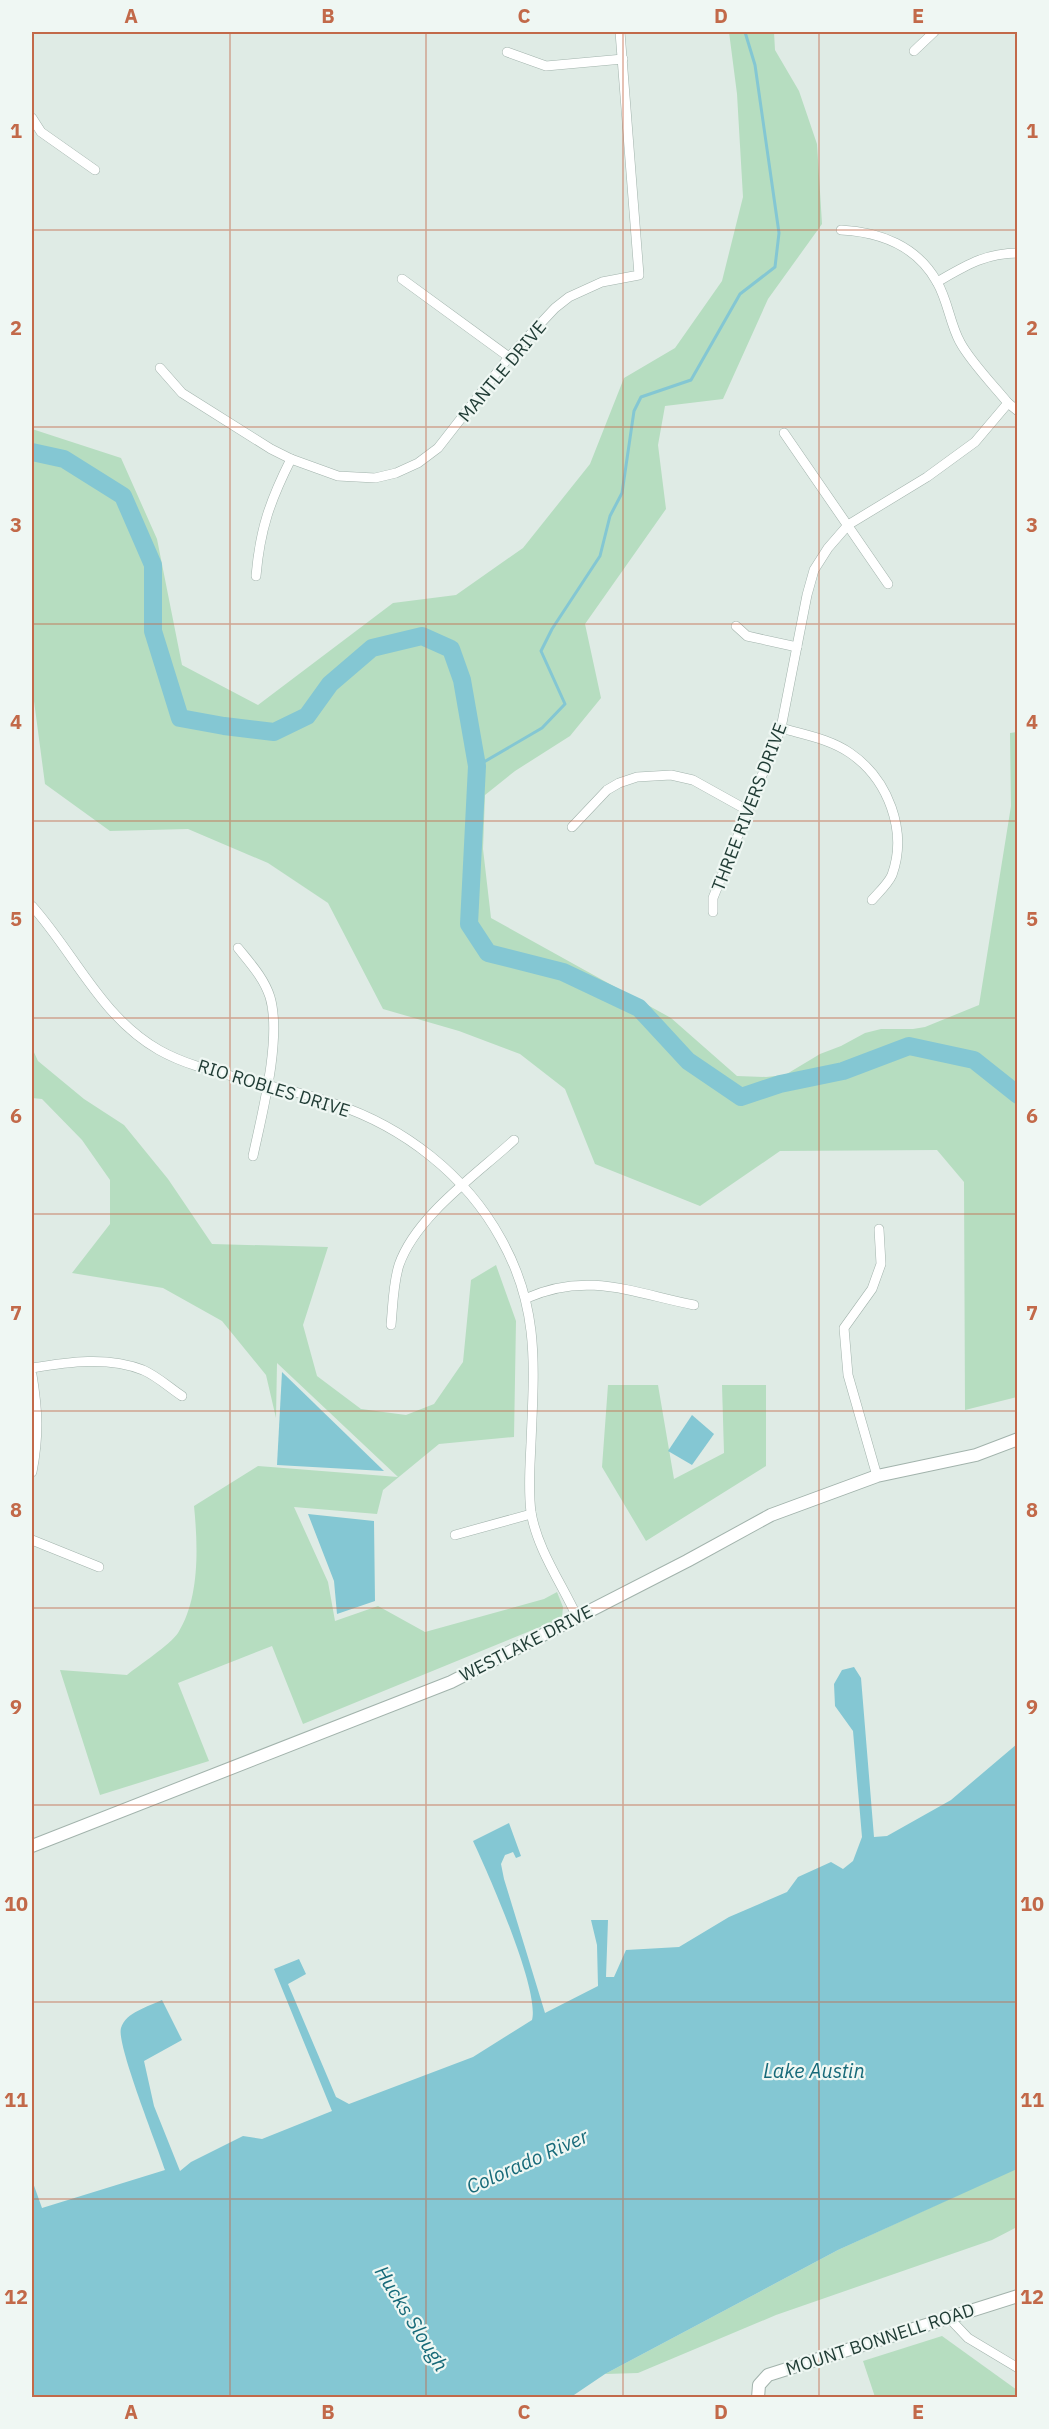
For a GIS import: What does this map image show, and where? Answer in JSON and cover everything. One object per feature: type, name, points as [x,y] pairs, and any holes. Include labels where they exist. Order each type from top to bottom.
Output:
[{"type":"street","name":"MANTLE DRIVE","points":[[160,368],[182,393],[251,439],[291,459],[338,476],[375,478],[396,473],[428,457],[446,440],[509,357],[555,308],[570,297],[602,282],[639,275],[620,32]]},
{"type":"street","points":[[914,51],[934,32]]},
{"type":"street","points":[[507,52],[546,66],[623,59]]},
{"type":"street","points":[[32,118],[41,132],[95,170]]},
{"type":"street","points":[[842,230],[866,231],[889,238],[911,254],[937,282],[960,343],[1017,411]]},
{"type":"street","points":[[937,282],[969,264],[996,253],[1017,253]]},
{"type":"street","points":[[402,279],[509,357]]},
{"type":"street","name":"THREE RIVERS DRIVE","points":[[713,912],[713,898],[781,728],[814,570],[828,548],[848,525],[927,477],[975,442],[1008,403]]},
{"type":"street","points":[[784,433],[888,584]]},
{"type":"street","points":[[256,576],[261,531],[267,510],[291,459]]},
{"type":"street","points":[[736,626],[747,636],[797,647]]},
{"type":"street","points":[[781,728],[834,744],[851,753],[866,767],[891,802],[897,842],[896,858],[891,877],[872,900]]},
{"type":"street","points":[[572,827],[607,790],[637,777],[671,775],[693,780],[747,810]]},
{"type":"street","name":"RIO ROBLES DRIVE","points":[[32,906],[50,927],[98,994],[129,1031],[161,1052],[204,1068],[335,1104],[378,1122],[423,1149],[463,1186],[483,1211],[501,1238],[526,1298],[534,1363],[529,1485],[531,1514],[553,1569],[577,1617]]},
{"type":"street","points":[[238,948],[265,984],[273,1011],[268,1085],[253,1156]]},
{"type":"street","points":[[391,1325],[394,1285],[404,1252],[425,1221],[514,1140]]},
{"type":"street","points":[[877,1476],[848,1375],[844,1328],[872,1289],[881,1264],[879,1229]]},
{"type":"street","points":[[526,1298],[558,1286],[590,1284],[610,1286],[694,1305]]},
{"type":"street","points":[[32,1368],[76,1361],[126,1365],[145,1371],[182,1396]]},
{"type":"street","points":[[32,1375],[39,1433],[32,1472]]},
{"type":"street","name":"WESTLAKE DRIVE","points":[[32,1846],[451,1682],[687,1561],[771,1515],[877,1476],[976,1455],[1017,1438]]},
{"type":"street","points":[[455,1535],[531,1514]]},
{"type":"street","points":[[32,1540],[99,1567]]},
{"type":"street","name":"MOUNT BONNELL ROAD","points":[[758,2397],[759,2385],[768,2375],[1017,2296]]},
{"type":"street","points":[[949,2318],[968,2338],[1017,2368]]},
{"type":"green space","points":[[729,32],[774,32],[775,50],[799,91],[817,144],[822,224],[768,299],[723,399],[665,406],[658,445],[666,509],[585,624],[601,698],[570,736],[515,771],[485,795],[483,849],[491,918],[671,1018],[737,1076],[785,1075],[820,1054],[865,1033],[881,1029],[925,1027],[979,1005],[1011,806],[1010,733],[1017,732],[1017,1397],[965,1410],[964,1182],[937,1150],[780,1151],[700,1206],[595,1164],[565,1089],[520,1054],[459,1031],[383,1009],[328,903],[268,863],[188,829],[110,831],[45,784],[32,686],[32,429],[121,458],[157,539],[182,665],[258,705],[393,603],[456,595],[523,548],[590,464],[624,378],[675,348],[722,281],[743,197],[737,94]]},
{"type":"green space","points":[[32,1048],[38,1061],[84,1099],[124,1125],[168,1179],[212,1244],[328,1247],[303,1325],[317,1376],[361,1409],[406,1415],[434,1404],[463,1362],[471,1280],[496,1265],[516,1321],[514,1437],[439,1444],[383,1490],[377,1514],[294,1507],[328,1582],[335,1621],[378,1606],[425,1632],[544,1599],[557,1592],[563,1607],[562,1618],[303,1724],[272,1646],[178,1683],[209,1761],[100,1795],[60,1670],[127,1675],[174,1638],[185,1619],[194,1588],[196,1538],[194,1506],[258,1466],[398,1477],[277,1363],[276,1418],[266,1375],[222,1321],[163,1288],[72,1273],[110,1224],[110,1180],[82,1140],[42,1099],[32,1098]]},
{"type":"green space","points":[[608,1385],[658,1385],[674,1479],[724,1453],[722,1385],[766,1385],[766,1466],[646,1541],[602,1467]]},
{"type":"green space","points":[[1017,2168],[1017,2227],[992,2240],[776,2315],[638,2373],[605,2374],[838,2250]]},
{"type":"green space","points":[[942,2336],[1017,2390],[1017,2397],[875,2397],[863,2361]]},
{"type":"water","points":[[282,1372],[384,1471],[277,1465]]},
{"type":"water","points":[[692,1415],[714,1434],[692,1465],[668,1451]]},
{"type":"water","points":[[308,1514],[374,1521],[375,1601],[337,1614],[334,1581]]},
{"type":"water","name":"Lake Austin","points":[[854,1667],[861,1678],[874,1837],[887,1836],[951,1800],[1017,1744],[1017,2169],[838,2250],[605,2374],[571,2397],[32,2397],[32,2180],[42,2208],[165,2170],[138,2096],[121,2038],[121,2028],[128,2018],[162,2000],[182,2040],[144,2061],[154,2106],[180,2171],[191,2162],[243,2136],[262,2139],[332,2111],[274,1969],[299,1959],[306,1974],[288,1984],[336,2097],[349,2104],[473,2057],[532,2020],[532,2005],[521,1959],[511,1931],[473,1841],[509,1823],[521,1856],[516,1858],[513,1852],[505,1855],[501,1864],[545,2013],[598,1986],[597,1945],[591,1920],[608,1920],[606,1977],[614,1977],[626,1950],[679,1947],[729,1917],[787,1892],[798,1877],[831,1862],[843,1869],[853,1861],[862,1837],[853,1731],[835,1706],[834,1684],[842,1670]]},
{"type":"waterway","points":[[477,766],[542,728],[565,704],[541,651],[552,629],[600,556],[610,516],[622,493],[634,411],[641,397],[691,380],[740,294],[775,267],[779,233],[755,65],[745,32]]},
{"type":"waterway","points":[[32,452],[64,459],[123,496],[153,565],[153,631],[180,718],[274,732],[307,716],[330,684],[372,648],[422,636],[451,649],[462,680],[477,766],[469,924],[488,953],[563,972],[639,1008],[688,1061],[741,1097],[780,1084],[843,1071],[909,1046],[974,1060],[1018,1095]]},
{"type":"water label","name":"Colorado River","points":[[527,2161]]},
{"type":"water label","name":"Hucks Slough","points":[[412,2318]]}]
